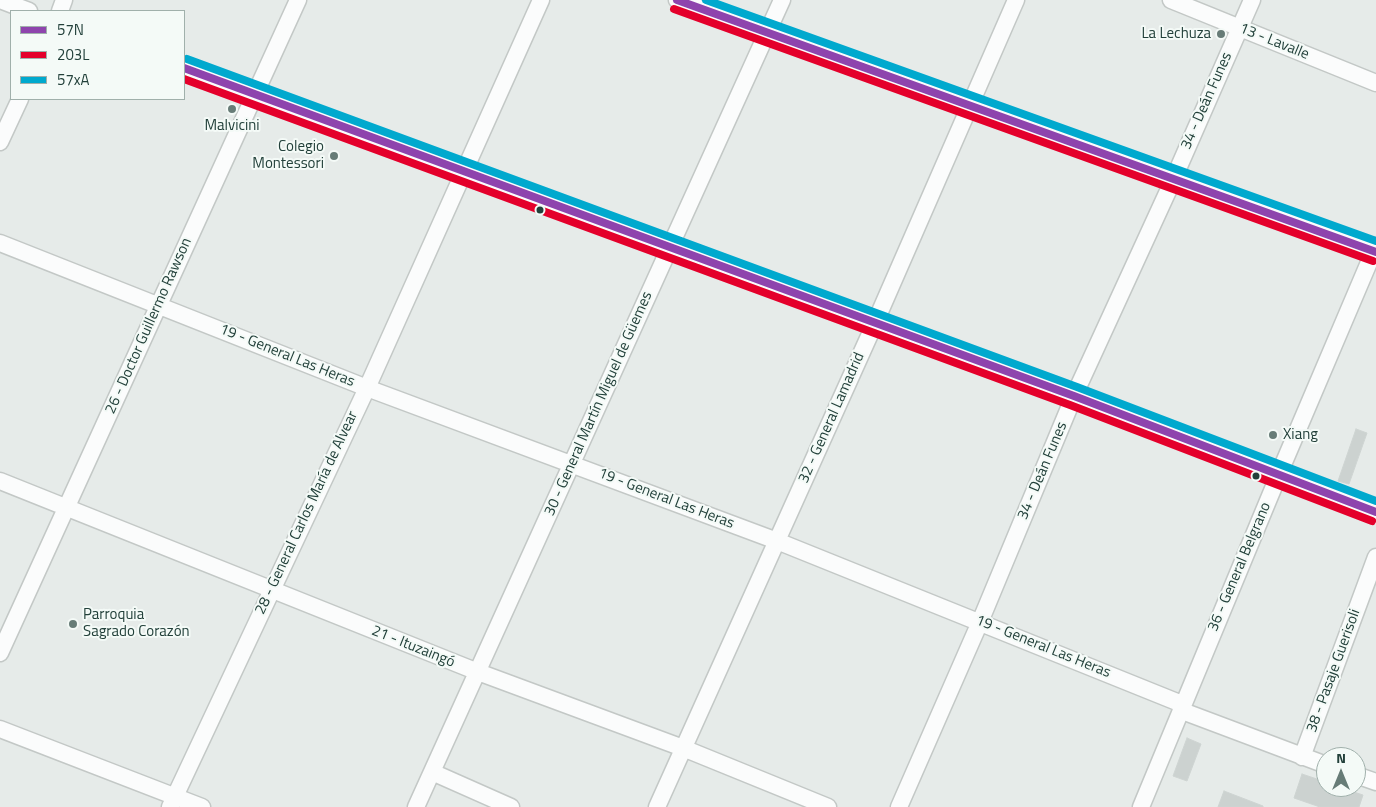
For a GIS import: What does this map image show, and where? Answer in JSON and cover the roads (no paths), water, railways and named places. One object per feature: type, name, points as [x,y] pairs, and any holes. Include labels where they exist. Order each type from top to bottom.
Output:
[{"type":"street","points":[[0,0],[26,10]]},
{"type":"street","name":"26 - Doctor Guillermo Rawson","points":[[0,653],[298,0]]},
{"type":"street","name":"28 - General Carlos María de Alvear","points":[[173,802],[367,388],[541,0]]},
{"type":"street","points":[[677,0],[1375,250]]},
{"type":"street","name":"30 - General Martín Miguel de Güemes","points":[[416,807],[782,0]]},
{"type":"street","name":"32 - General Lamadrid","points":[[657,807],[875,323],[1016,0]]},
{"type":"street","name":"13 - Lavalle","points":[[1171,0],[1376,83]]},
{"type":"street","name":"34 - Deán Funes","points":[[899,807],[980,622],[1074,396],[1174,178],[1252,0]]},
{"type":"street","points":[[185,68],[1074,396],[1376,512]]},
{"type":"street","points":[[0,142],[20,100]]},
{"type":"street","name":"19 - General Las Heras","points":[[0,243],[367,388],[777,541],[1177,702],[1185,712],[1316,762]]},
{"type":"street","name":"36 - General Belgrano","points":[[1144,806],[1181,707],[1278,474],[1375,250]]},
{"type":"street","name":"21 - Ituzaingó","points":[[0,481],[478,672],[684,748],[828,807]]},
{"type":"street","name":"38 - Pasaje Guerisoli","points":[[1302,757],[1376,557]]},
{"type":"street","points":[[0,729],[173,802],[202,807]]},
{"type":"street","points":[[432,772],[511,807]]},
{"type":"place","name":"La Lechuza","points":[[1221,34]]},
{"type":"place","name":"Malvicini","points":[[232,109]]},
{"type":"place","name":"Colegio Montessori","points":[[334,156]]},
{"type":"place","name":"Xiang","points":[[1273,435]]},
{"type":"place","name":"Parroquia Sagrado Corazón","points":[[73,624]]}]
